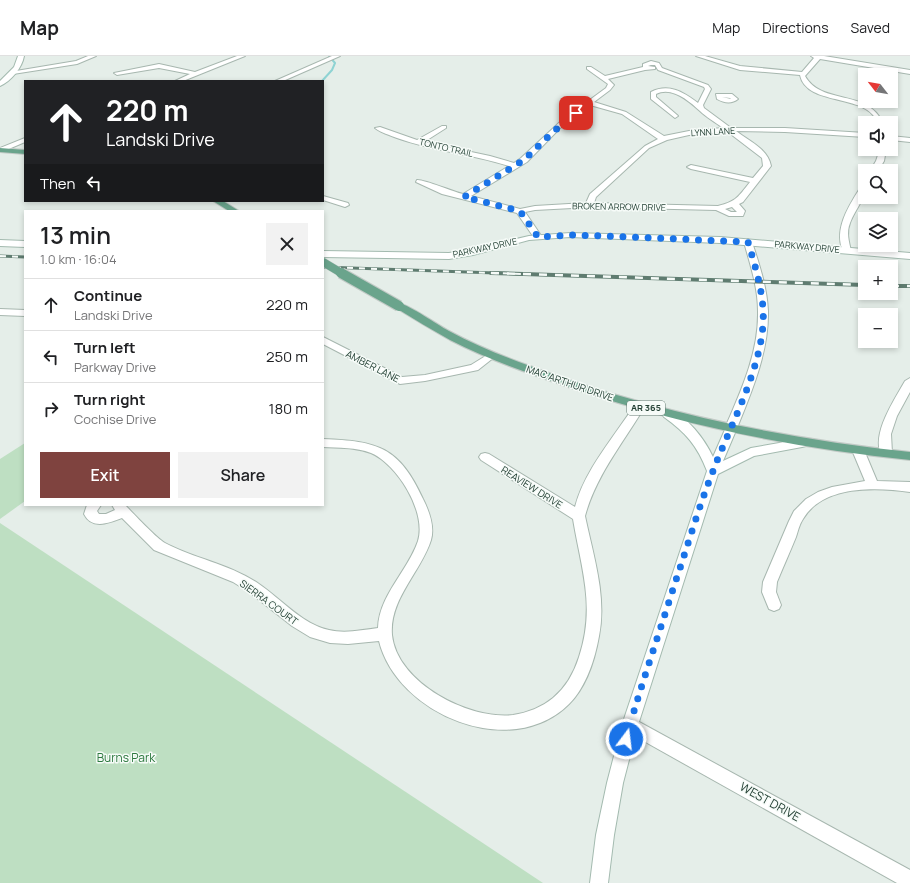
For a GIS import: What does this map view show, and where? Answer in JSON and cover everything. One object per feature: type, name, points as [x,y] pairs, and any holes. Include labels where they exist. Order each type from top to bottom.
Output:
[{"type":"main road","points":[[1,150],[24,152]]},
{"type":"main road","points":[[219,202],[233,210]]},
{"type":"main road","name":"MAC ARTHUR DRIVE","points":[[324,263],[454,338],[492,355],[573,386],[668,414],[802,443],[910,456]]},
{"type":"street","points":[[0,84],[13,72],[21,60],[21,56]]},
{"type":"street","points":[[13,72],[77,62],[93,56]]},
{"type":"street","points":[[180,80],[242,56]]},
{"type":"street","points":[[699,56],[740,68],[804,74]]},
{"type":"street","points":[[876,116],[867,108],[810,87],[803,80],[802,76],[816,56],[910,72]]},
{"type":"street","points":[[280,80],[333,58]]},
{"type":"street","points":[[605,78],[646,68],[646,64],[651,63],[658,65],[660,69],[703,84],[708,88],[700,107]]},
{"type":"street","points":[[117,73],[159,66],[195,74]]},
{"type":"street","points":[[464,197],[516,166],[530,155],[563,122],[610,88],[611,84],[605,78],[589,68]]},
{"type":"street","name":"BROKEN ARROW DRIVE","points":[[520,211],[535,208],[591,205],[718,208],[734,204],[745,195],[767,166],[766,158],[763,154],[703,112],[700,107],[676,92],[661,90],[653,93],[653,98],[675,116]]},
{"type":"street","points":[[707,93],[718,95]]},
{"type":"street","points":[[589,103],[624,114],[662,138]]},
{"type":"street","points":[[419,142],[444,127]]},
{"type":"street","name":"TONTO TRAIL","points":[[378,128],[419,142],[487,157],[516,166]]},
{"type":"street","name":"LYNN LANE","points":[[591,205],[590,202],[597,192],[647,147],[662,138],[689,133],[729,130],[792,131],[858,135]]},
{"type":"street","points":[[898,139],[910,140]]},
{"type":"street","points":[[1,150],[24,140]]},
{"type":"street","points":[[691,167],[755,181]]},
{"type":"street","points":[[420,182],[445,192],[520,211],[538,237]]},
{"type":"street","points":[[324,198],[345,205]]},
{"type":"street","points":[[847,251],[844,239],[845,224],[858,200]]},
{"type":"street","name":"BROKEN ARROW DRIVE","points":[[718,208],[729,214],[740,214],[741,211],[734,204]]},
{"type":"street","name":"PARKWAY DRIVE","points":[[324,254],[444,256],[473,252],[538,237],[570,235],[748,242],[910,256]]},
{"type":"street","points":[[599,883],[605,835],[615,783],[630,725],[713,471],[731,428],[756,360],[763,326],[762,297],[748,242]]},
{"type":"street","points":[[0,243],[24,244]]},
{"type":"street","points":[[0,312],[24,313]]},
{"type":"street","name":"AMBER LANE","points":[[324,341],[400,381],[425,378],[474,368],[492,355]]},
{"type":"street","points":[[886,453],[884,440],[887,426],[910,381]]},
{"type":"street","points":[[324,443],[361,446],[377,450],[392,458],[404,473],[425,516],[426,529],[424,542],[390,606],[385,622],[384,634],[386,646],[393,662],[402,676],[425,694],[474,720],[512,723],[536,717],[556,706],[570,693],[579,678],[592,633],[595,611],[593,591],[579,516],[592,481],[627,429],[640,406]]},
{"type":"street","points":[[668,414],[686,427],[699,440],[708,456],[713,471]]},
{"type":"street","points":[[713,471],[751,452],[802,443]]},
{"type":"street","points":[[858,450],[873,484]]},
{"type":"street","name":"REAVIEW DRIVE","points":[[485,457],[579,516]]},
{"type":"street","points":[[774,605],[769,592],[770,582],[797,517],[802,510],[826,494],[846,488],[873,484],[891,484],[910,487]]},
{"type":"street","name":"SIERRA COURT","points":[[94,506],[91,509],[90,514],[96,519],[107,519],[121,508],[159,546],[238,578],[254,588],[297,622],[315,632],[330,637],[348,638],[384,634]]},
{"type":"street","name":"WEST DRIVE","points":[[630,725],[910,880]]},
{"type":"green space","points":[[24,444],[24,502],[0,519],[0,459]]},
{"type":"green space","name":"Burns Park","points":[[0,523],[543,883],[0,883]]},
{"type":"waterway","points":[[323,80],[332,70],[335,63],[329,56]]},
{"type":"railway","points":[[0,256],[24,257]]},
{"type":"railway","points":[[324,267],[510,274]]},
{"type":"railway","points":[[491,273],[510,274]]},
{"type":"railway","points":[[510,274],[858,285]]},
{"type":"railway","points":[[510,274],[521,274]]},
{"type":"railway","points":[[898,286],[910,286]]},
{"type":"route","points":[[576,113],[563,122],[530,155],[516,166],[464,197],[520,211],[524,219],[538,237],[570,235],[748,242],[762,297],[763,326],[756,360],[738,411],[708,483],[626,739]]}]
